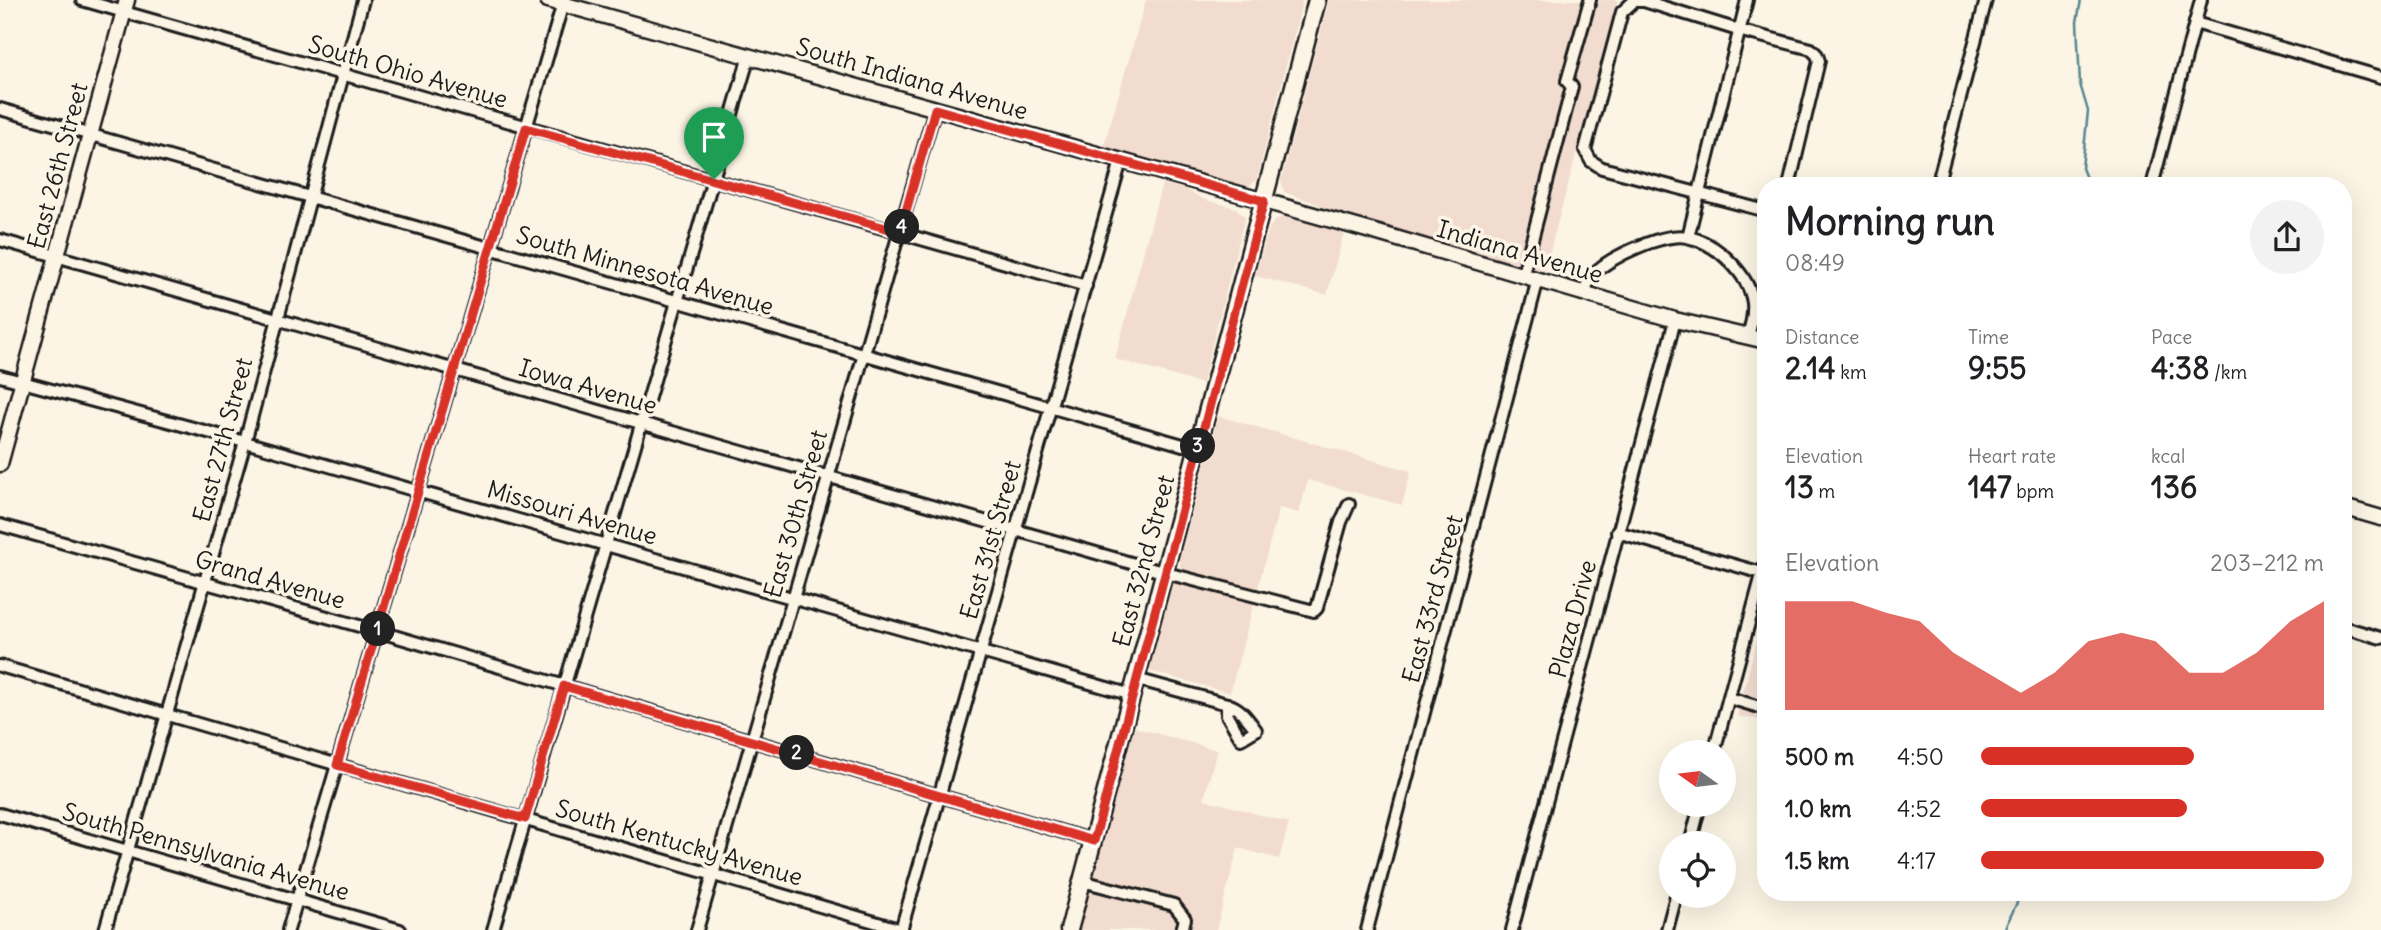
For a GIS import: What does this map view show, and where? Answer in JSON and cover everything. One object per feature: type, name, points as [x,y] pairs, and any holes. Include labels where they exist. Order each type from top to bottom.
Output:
[{"type":"main road","name":"East 32nd Street","points":[[1069,930],[1317,0]]},
{"type":"street","name":"South Ohio Avenue","points":[[82,0],[125,6],[342,75],[1086,286]]},
{"type":"street","name":"East 27th Street","points":[[105,930],[246,442],[363,0]]},
{"type":"street","name":"South Indiana Avenue","points":[[548,0],[564,2],[1264,201]]},
{"type":"street","points":[[1523,274],[1572,87],[1567,81],[1590,0]]},
{"type":"street","points":[[1688,237],[1747,0]]},
{"type":"street","points":[[1939,177],[1986,0]]},
{"type":"street","points":[[2154,177],[2200,0]]},
{"type":"street","points":[[1757,209],[1602,168],[1591,161],[1585,150],[1622,12],[1634,1],[1644,1],[1811,49],[1817,54],[1819,61],[1790,177]]},
{"type":"street","points":[[288,930],[564,2]]},
{"type":"street","name":"East 26th Street","points":[[0,464],[125,6]]},
{"type":"street","points":[[2195,23],[2381,77]]},
{"type":"street","points":[[493,930],[749,56]]},
{"type":"street","name":"South Minnesota Avenue","points":[[0,109],[1183,445],[1199,444]]},
{"type":"street","name":"East 30th Street","points":[[697,930],[935,109]]},
{"type":"street","name":"East 31st Street","points":[[901,930],[1121,161]]},
{"type":"street","name":"Indiana Avenue","points":[[1264,201],[1675,320],[1757,338]]},
{"type":"street","points":[[1582,294],[1595,273],[1632,250],[1663,240],[1688,237],[1711,247],[1730,260],[1740,272],[1753,304],[1748,335]]},
{"type":"street","name":"Iowa Avenue","points":[[0,240],[1166,573],[1314,611],[1340,522],[1349,504]]},
{"type":"street","name":"East 33rd Street","points":[[1367,930],[1538,279]]},
{"type":"street","name":"Plaza Drive","points":[[1513,930],[1675,320]]},
{"type":"street","name":"Missouri Avenue","points":[[0,376],[246,442],[1132,695]]},
{"type":"street","points":[[2352,510],[2381,518]]},
{"type":"street","name":"Grand Avenue","points":[[0,525],[377,631],[1094,841]]},
{"type":"street","points":[[1617,532],[1757,572]]},
{"type":"street","points":[[1717,740],[1757,592]]},
{"type":"street","points":[[2352,630],[2381,638]]},
{"type":"street","name":"South Kentucky Avenue","points":[[0,666],[901,930]]},
{"type":"street","points":[[1136,679],[1227,704]]},
{"type":"street","points":[[1729,698],[1757,706]]},
{"type":"street","name":"South Pennsylvania Avenue","points":[[0,814],[400,930]]},
{"type":"street","points":[[1082,881],[1174,905],[1185,919],[1182,930]]},
{"type":"street","points":[[1667,930],[1673,908]]},
{"type":"shaded area","points":[[1146,0],[1303,0],[1257,179],[1250,186],[1239,187],[1103,149]]},
{"type":"shaded area","points":[[1329,0],[1618,0],[1544,273],[1343,217],[1284,192],[1281,181]]},
{"type":"shaded area","points":[[1162,183],[1236,208],[1245,217],[1202,384],[1115,359]]},
{"type":"shaded area","points":[[1283,217],[1344,232],[1327,295],[1255,276],[1269,229],[1275,220]]},
{"type":"shaded area","points":[[1218,416],[1411,471],[1402,505],[1308,480],[1299,513],[1279,508],[1257,591],[1184,570],[1180,566],[1180,558]]},
{"type":"shaded area","points":[[1174,580],[1255,599],[1230,693],[1149,671]]},
{"type":"shaded area","points":[[1757,639],[1757,719],[1737,716]]},
{"type":"shaded area","points":[[1133,727],[1217,750],[1204,799],[1289,823],[1279,859],[1238,848],[1216,930],[1079,930]]},
{"type":"waterway","points":[[2081,0],[2077,22],[2080,84],[2088,111],[2082,168],[2086,177]]},
{"type":"waterway","points":[[2004,930],[2018,901]]},
{"type":"route","points":[[935,109],[1264,201],[1094,841],[564,686],[525,819],[337,765],[526,128],[714,179],[900,232],[935,109]]}]
